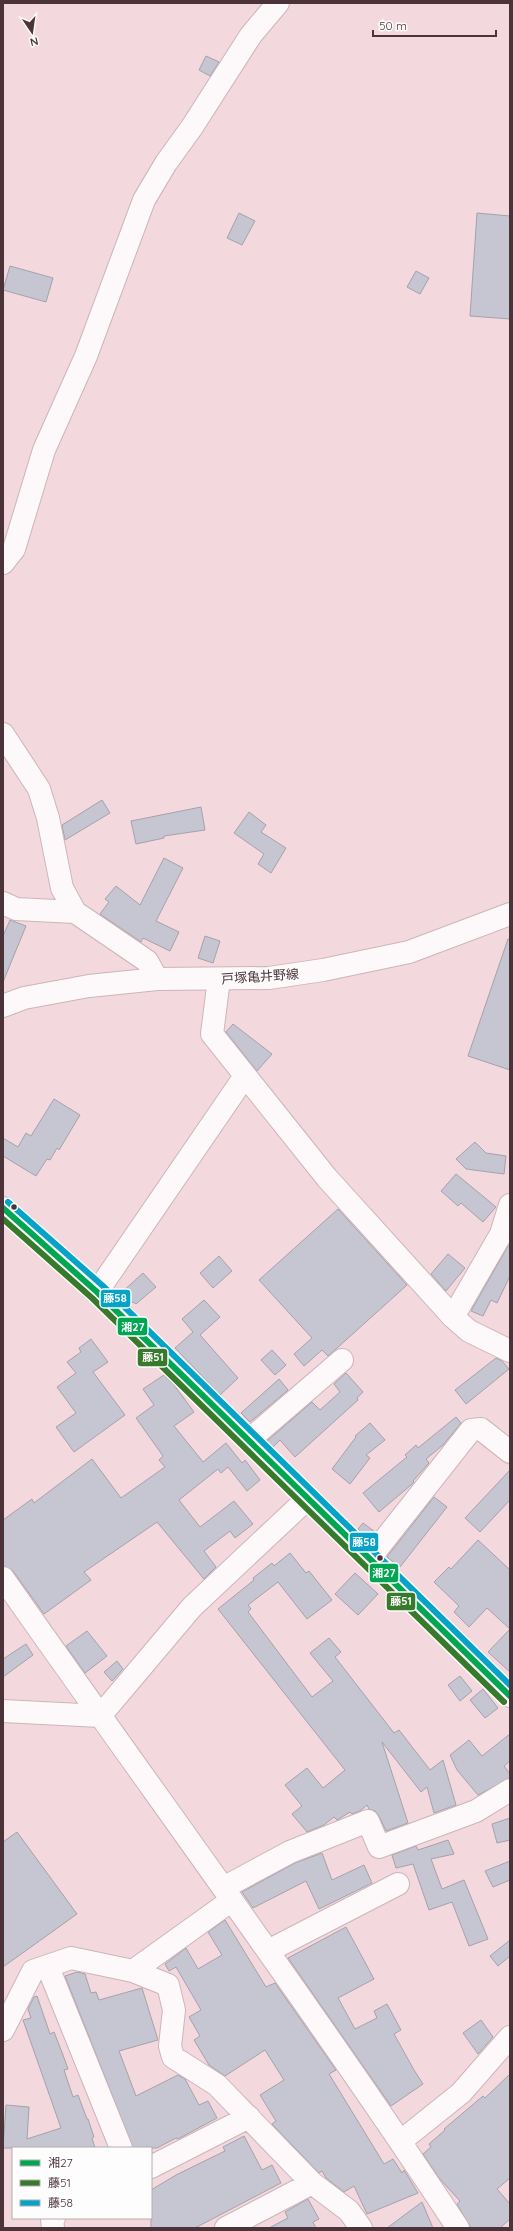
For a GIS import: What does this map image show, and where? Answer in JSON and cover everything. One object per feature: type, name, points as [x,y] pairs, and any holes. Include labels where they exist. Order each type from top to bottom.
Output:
[{"type":"street","points":[[3,563],[14,549],[44,450],[86,356],[144,200],[166,163],[192,127],[251,35],[278,3]]},
{"type":"street","points":[[3,734],[40,789],[48,818],[62,888],[75,912],[147,962],[157,979]]},
{"type":"street","points":[[3,904],[16,909],[75,912]]},
{"type":"street","name":"戸塚亀井野線","points":[[3,1006],[24,998],[89,986],[157,979],[269,978],[323,970],[409,952],[510,914]]},
{"type":"street","points":[[219,979],[212,1034],[327,1178],[453,1317],[469,1330],[510,1351]]},
{"type":"street","points":[[97,1292],[245,1076]]},
{"type":"street","points":[[453,1317],[501,1234],[510,1205]]},
{"type":"street","points":[[3,1208],[97,1292],[510,1696]]},
{"type":"street","points":[[249,1440],[342,1360]]},
{"type":"street","points":[[370,1558],[471,1430],[481,1429],[510,1452]]},
{"type":"street","points":[[100,1716],[192,1607],[307,1499]]},
{"type":"street","points":[[3,1578],[268,1951],[401,2141],[458,2228]]},
{"type":"street","points":[[3,1711],[100,1716]]},
{"type":"street","points":[[133,1971],[228,1894],[290,1852],[368,1822],[379,1847],[476,1811],[510,1790]]},
{"type":"street","points":[[268,1951],[398,1884]]},
{"type":"street","points":[[3,2030],[33,1971],[71,1958],[133,1971],[168,1985],[174,2010],[170,2046],[173,2057],[217,2085],[312,2183],[349,2211],[361,2228]]},
{"type":"street","points":[[48,1967],[122,2147]]},
{"type":"street","points":[[401,2141],[461,2093],[482,2071],[510,2037]]},
{"type":"street","points":[[152,2167],[249,2117]]},
{"type":"street","points":[[226,2228],[312,2183]]},
{"type":"building","points":[[206,56],[219,62],[210,76],[199,70]]},
{"type":"building","points":[[239,213],[255,221],[242,245],[227,238]]},
{"type":"building","points":[[477,213],[510,216],[510,319],[470,316]]},
{"type":"building","points":[[10,266],[53,278],[46,302],[3,290]]},
{"type":"building","points":[[416,271],[429,278],[420,294],[407,287]]},
{"type":"building","points":[[102,800],[110,813],[65,840],[62,825]]},
{"type":"building","points":[[201,807],[205,830],[164,836],[164,838],[136,844],[131,821]]},
{"type":"building","points":[[249,812],[266,825],[261,832],[286,848],[271,873],[258,864],[264,854],[234,833]]},
{"type":"building","points":[[164,858],[183,868],[156,921],[179,932],[170,951],[143,938],[141,942],[100,914],[109,902],[105,899],[116,886],[140,905]]},
{"type":"building","points":[[10,920],[26,926],[3,982],[3,936]]},
{"type":"building","points":[[205,936],[220,941],[213,963],[198,958]]},
{"type":"building","points":[[508,939],[510,939],[510,1070],[468,1056]]},
{"type":"building","points":[[233,1024],[272,1054],[257,1071],[226,1032]]},
{"type":"building","points":[[54,1099],[80,1115],[59,1150],[57,1148],[50,1160],[47,1159],[36,1176],[3,1156],[3,1138],[18,1147],[26,1133],[31,1136]]},
{"type":"building","points":[[475,1142],[486,1153],[506,1156],[504,1174],[466,1169],[456,1159]]},
{"type":"building","points":[[456,1174],[496,1207],[483,1222],[461,1203],[458,1206],[441,1191]]},
{"type":"building","points":[[338,1209],[407,1285],[328,1356],[322,1350],[304,1366],[294,1354],[312,1338],[259,1280]]},
{"type":"building","points":[[508,1246],[510,1247],[510,1276],[497,1303],[491,1300],[483,1316],[471,1311]]},
{"type":"building","points":[[448,1254],[465,1268],[446,1291],[431,1274]]},
{"type":"building","points":[[219,1256],[232,1271],[213,1288],[200,1273]]},
{"type":"building","points":[[143,1273],[156,1287],[136,1304],[133,1302],[131,1303],[121,1293]]},
{"type":"building","points":[[204,1300],[220,1317],[200,1335],[238,1378],[220,1395],[175,1348],[193,1332],[182,1319]]},
{"type":"building","points":[[91,1339],[108,1362],[93,1372],[125,1415],[74,1452],[56,1427],[76,1413],[57,1387],[76,1373],[67,1362],[81,1352],[79,1348]]},
{"type":"building","points":[[272,1350],[286,1365],[275,1375],[261,1360]]},
{"type":"building","points":[[496,1358],[502,1361],[509,1369],[466,1404],[455,1390]]},
{"type":"building","points":[[346,1373],[363,1392],[357,1398],[358,1400],[295,1457],[280,1440],[273,1447],[267,1441],[312,1402],[320,1410],[340,1392],[334,1384]]},
{"type":"building","points":[[164,1375],[174,1385],[194,1412],[174,1426],[203,1462],[226,1443],[242,1463],[245,1460],[260,1480],[247,1491],[228,1467],[221,1473],[218,1469],[179,1500],[200,1527],[234,1501],[253,1524],[235,1538],[230,1531],[204,1551],[216,1567],[204,1579],[157,1522],[84,1572],[91,1580],[44,1614],[13,1571],[3,1566],[3,1520],[32,1499],[34,1503],[92,1459],[121,1498],[165,1467],[159,1460],[163,1456],[136,1418],[154,1405],[143,1389]]},
{"type":"building","points":[[279,1379],[288,1390],[250,1422],[241,1413]]},
{"type":"building","points":[[456,1417],[461,1423],[443,1445],[426,1459],[429,1463],[413,1481],[414,1482],[379,1512],[363,1493],[407,1457],[405,1455],[416,1445],[418,1448]]},
{"type":"building","points":[[370,1423],[385,1440],[366,1455],[370,1458],[350,1484],[332,1469],[356,1437],[355,1436]]},
{"type":"building","points":[[510,1470],[510,1500],[480,1532],[465,1518]]},
{"type":"building","points":[[434,1497],[447,1507],[400,1567],[387,1557]]},
{"type":"building","points":[[363,1523],[375,1532],[368,1540],[358,1529]]},
{"type":"building","points":[[478,1540],[510,1570],[510,1629],[487,1608],[469,1627],[454,1612],[459,1606],[434,1582],[449,1567],[451,1569]]},
{"type":"building","points":[[290,1553],[306,1573],[309,1571],[332,1600],[307,1619],[278,1582],[248,1605],[251,1609],[248,1612],[312,1697],[333,1681],[310,1653],[329,1638],[341,1652],[335,1657],[394,1733],[399,1730],[430,1770],[443,1760],[456,1805],[434,1813],[427,1787],[421,1792],[382,1742],[408,1823],[386,1831],[379,1816],[375,1811],[369,1809],[367,1805],[360,1811],[352,1814],[350,1812],[337,1820],[334,1817],[324,1825],[307,1832],[292,1814],[302,1806],[285,1785],[307,1768],[323,1788],[345,1770],[218,1609],[254,1580],[253,1578],[272,1563],[274,1566]]},
{"type":"building","points":[[355,1573],[378,1594],[358,1615],[335,1594]]},
{"type":"building","points":[[510,1629],[510,1672],[488,1652]]},
{"type":"building","points":[[87,1631],[107,1656],[85,1673],[66,1646]]},
{"type":"building","points":[[26,1644],[33,1655],[3,1677],[3,1659]]},
{"type":"building","points":[[117,1661],[123,1669],[112,1681],[104,1672]]},
{"type":"building","points":[[460,1676],[472,1691],[460,1701],[448,1685]]},
{"type":"building","points":[[483,1689],[498,1708],[485,1718],[470,1700]]},
{"type":"building","points":[[510,1734],[510,1761],[504,1766],[510,1774],[510,1778],[478,1795],[457,1770],[450,1755],[469,1740],[482,1756]]},
{"type":"building","points":[[510,1818],[510,1840],[497,1843],[492,1824]]},
{"type":"building","points":[[17,1832],[77,1914],[3,1967],[3,1842]]},
{"type":"building","points":[[448,1840],[454,1854],[431,1859],[442,1889],[464,1880],[488,1939],[469,1946],[452,1902],[429,1910],[413,1864],[396,1868],[392,1855],[416,1846],[418,1850]]},
{"type":"building","points":[[322,1853],[332,1880],[364,1865],[372,1883],[319,1909],[306,1881],[253,1908],[242,1892],[295,1863]]},
{"type":"building","points":[[510,1861],[510,1880],[493,1887],[485,1871]]},
{"type":"building","points":[[225,1920],[266,1987],[275,1983],[336,2070],[329,2074],[384,2164],[393,2159],[402,2173],[404,2170],[418,2193],[367,2214],[354,2186],[344,2192],[326,2178],[322,2171],[319,2173],[272,2124],[276,2121],[260,2095],[284,2080],[265,2050],[225,2076],[209,2065],[194,2040],[200,2036],[189,2017],[201,2010],[176,1967],[169,1971],[165,1964],[186,1948],[198,1969],[222,1955],[208,1932]]},
{"type":"building","points":[[346,1927],[374,1979],[338,1998],[355,2029],[377,2018],[374,2011],[387,2004],[401,2030],[394,2034],[423,2084],[391,2106],[288,1958]]},
{"type":"building","points":[[510,1940],[510,1956],[498,1966],[490,1956]]},
{"type":"building","points":[[77,1972],[85,1974],[91,1993],[96,1992],[99,2000],[142,1988],[158,2040],[119,2051],[136,2096],[178,2075],[185,2079],[199,2105],[208,2101],[217,2118],[178,2139],[176,2138],[157,2148],[133,2147],[65,1976]]},
{"type":"building","points":[[37,1996],[50,2034],[54,2032],[68,2069],[64,2070],[73,2097],[78,2095],[94,2137],[92,2138],[95,2147],[3,2148],[6,2105],[29,2107],[27,2139],[61,2128],[23,2020],[31,2018],[28,2009],[34,1997]]},
{"type":"building","points":[[481,2020],[493,2037],[478,2054],[463,2033]]},
{"type":"building","points":[[510,2074],[510,2178],[497,2189],[510,2204],[510,2219],[500,2228],[471,2228],[457,2204],[460,2201],[439,2178],[423,2154],[431,2147],[429,2144],[445,2130],[444,2129],[483,2096],[485,2098]]},
{"type":"building","points":[[244,2136],[262,2170],[272,2165],[281,2183],[195,2228],[151,2228],[152,2189],[176,2175],[225,2151],[223,2147]]},
{"type":"building","points":[[308,2199],[319,2219],[313,2222],[316,2228],[269,2228],[288,2218],[285,2212]]},
{"type":"building","points":[[422,2202],[433,2228],[387,2228]]},
{"type":"transit line","name":"藤58","points":[[8,1202],[103,1286],[510,1685]]},
{"type":"transit line","name":"湘27","points":[[3,1208],[97,1292],[510,1696]]},
{"type":"transit line","name":"藤51","points":[[3,1219],[92,1298],[504,1702]]}]
